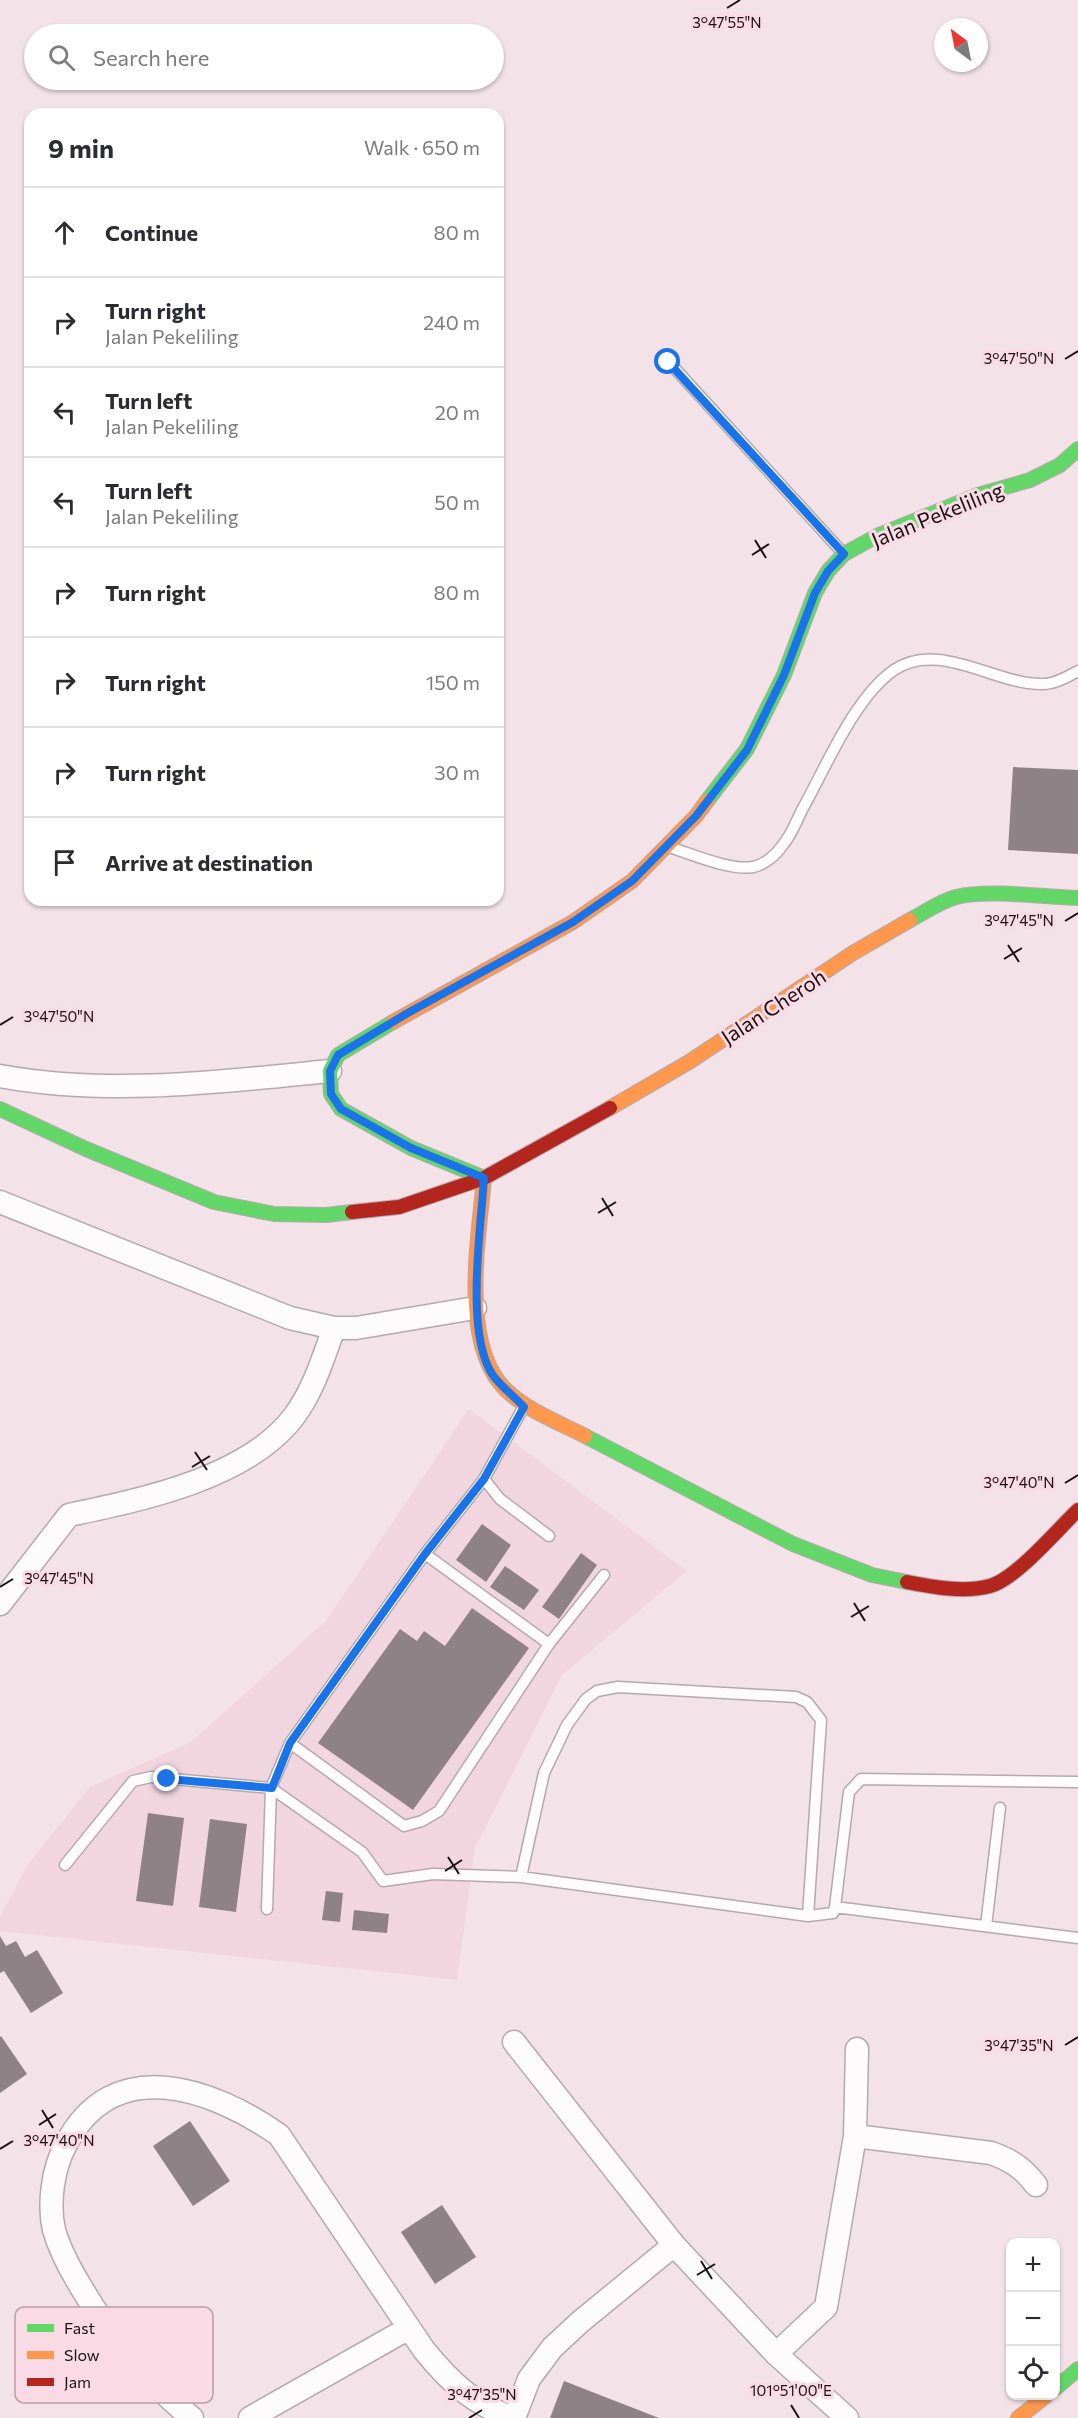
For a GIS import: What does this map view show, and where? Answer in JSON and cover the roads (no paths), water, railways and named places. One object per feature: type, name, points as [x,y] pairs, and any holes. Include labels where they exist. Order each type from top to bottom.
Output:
[{"type":"street","name":"Jalan Pekeliling","points":[[330,1071],[338,1055],[351,1045],[573,922],[632,881],[666,847],[696,816],[747,750],[784,675],[815,593],[828,571],[844,554],[888,531],[978,495],[1030,480],[1060,465],[1078,449]]},
{"type":"street","name":"Jalan Cheroh","points":[[0,1109],[86,1149],[214,1202],[274,1214],[326,1215],[399,1207],[484,1178],[564,1135],[689,1062],[853,953],[938,904],[957,897],[984,894],[1078,898]]},
{"type":"street","points":[[0,1076],[34,1082],[98,1087],[176,1084],[330,1071],[331,1094],[341,1109],[411,1148],[484,1178],[475,1308],[486,1362],[493,1375],[524,1407],[556,1421],[793,1544],[872,1575],[951,1589],[990,1587],[1009,1577],[1078,1510]]},
{"type":"street","points":[[0,1202],[290,1318],[334,1328],[356,1328],[475,1308]]},
{"type":"street","points":[[0,1604],[69,1515],[147,1498],[241,1461],[265,1445],[294,1416],[316,1378],[334,1328]]},
{"type":"street","points":[[514,2042],[674,2245],[776,2354],[848,2418]]},
{"type":"street","points":[[776,2354],[826,2307],[855,2136],[857,2049]]},
{"type":"street","points":[[93,2307],[63,2255],[54,2228],[54,2180],[59,2157],[81,2119],[104,2100],[130,2090],[153,2086],[180,2088],[213,2099],[246,2114],[279,2135],[438,2368],[464,2393],[490,2410],[513,2418],[529,2379],[552,2349],[580,2322],[674,2245]]},
{"type":"street","points":[[855,2136],[991,2153],[1012,2161],[1025,2170],[1036,2185]]},
{"type":"street","points":[[250,2418],[409,2328]]},
{"type":"street","points":[[1060,2385],[1078,2369]]},
{"type":"street","points":[[1018,2418],[1041,2400]]},
{"type":"street","points":[[176,2403],[192,2418]]},
{"type":"lane","points":[[668,362],[844,554]]},
{"type":"lane","points":[[666,847],[736,867],[753,867],[764,863],[783,846],[852,719],[874,687],[895,669],[913,660],[934,660],[973,667],[1027,682],[1046,684],[1078,671]]},
{"type":"lane","points":[[267,1909],[272,1788],[290,1743],[425,1554],[484,1479],[524,1407]]},
{"type":"lane","points":[[484,1479],[500,1499],[549,1536]]},
{"type":"lane","points":[[425,1554],[549,1644]]},
{"type":"lane","points":[[290,1743],[404,1826],[422,1821],[439,1811],[549,1644],[604,1575]]},
{"type":"lane","points":[[521,1877],[544,1773],[567,1725],[586,1698],[597,1691],[618,1687],[796,1697],[807,1702],[821,1720],[808,1916]]},
{"type":"lane","points":[[65,1865],[133,1781],[151,1777],[272,1788],[362,1852],[383,1881],[433,1874],[521,1877],[808,1916],[826,1915],[833,1913],[835,1907],[849,1792],[861,1779],[1078,1782]]},
{"type":"lane","points":[[986,1926],[1000,1809]]},
{"type":"lane","points":[[835,1907],[1078,1938]]}]
